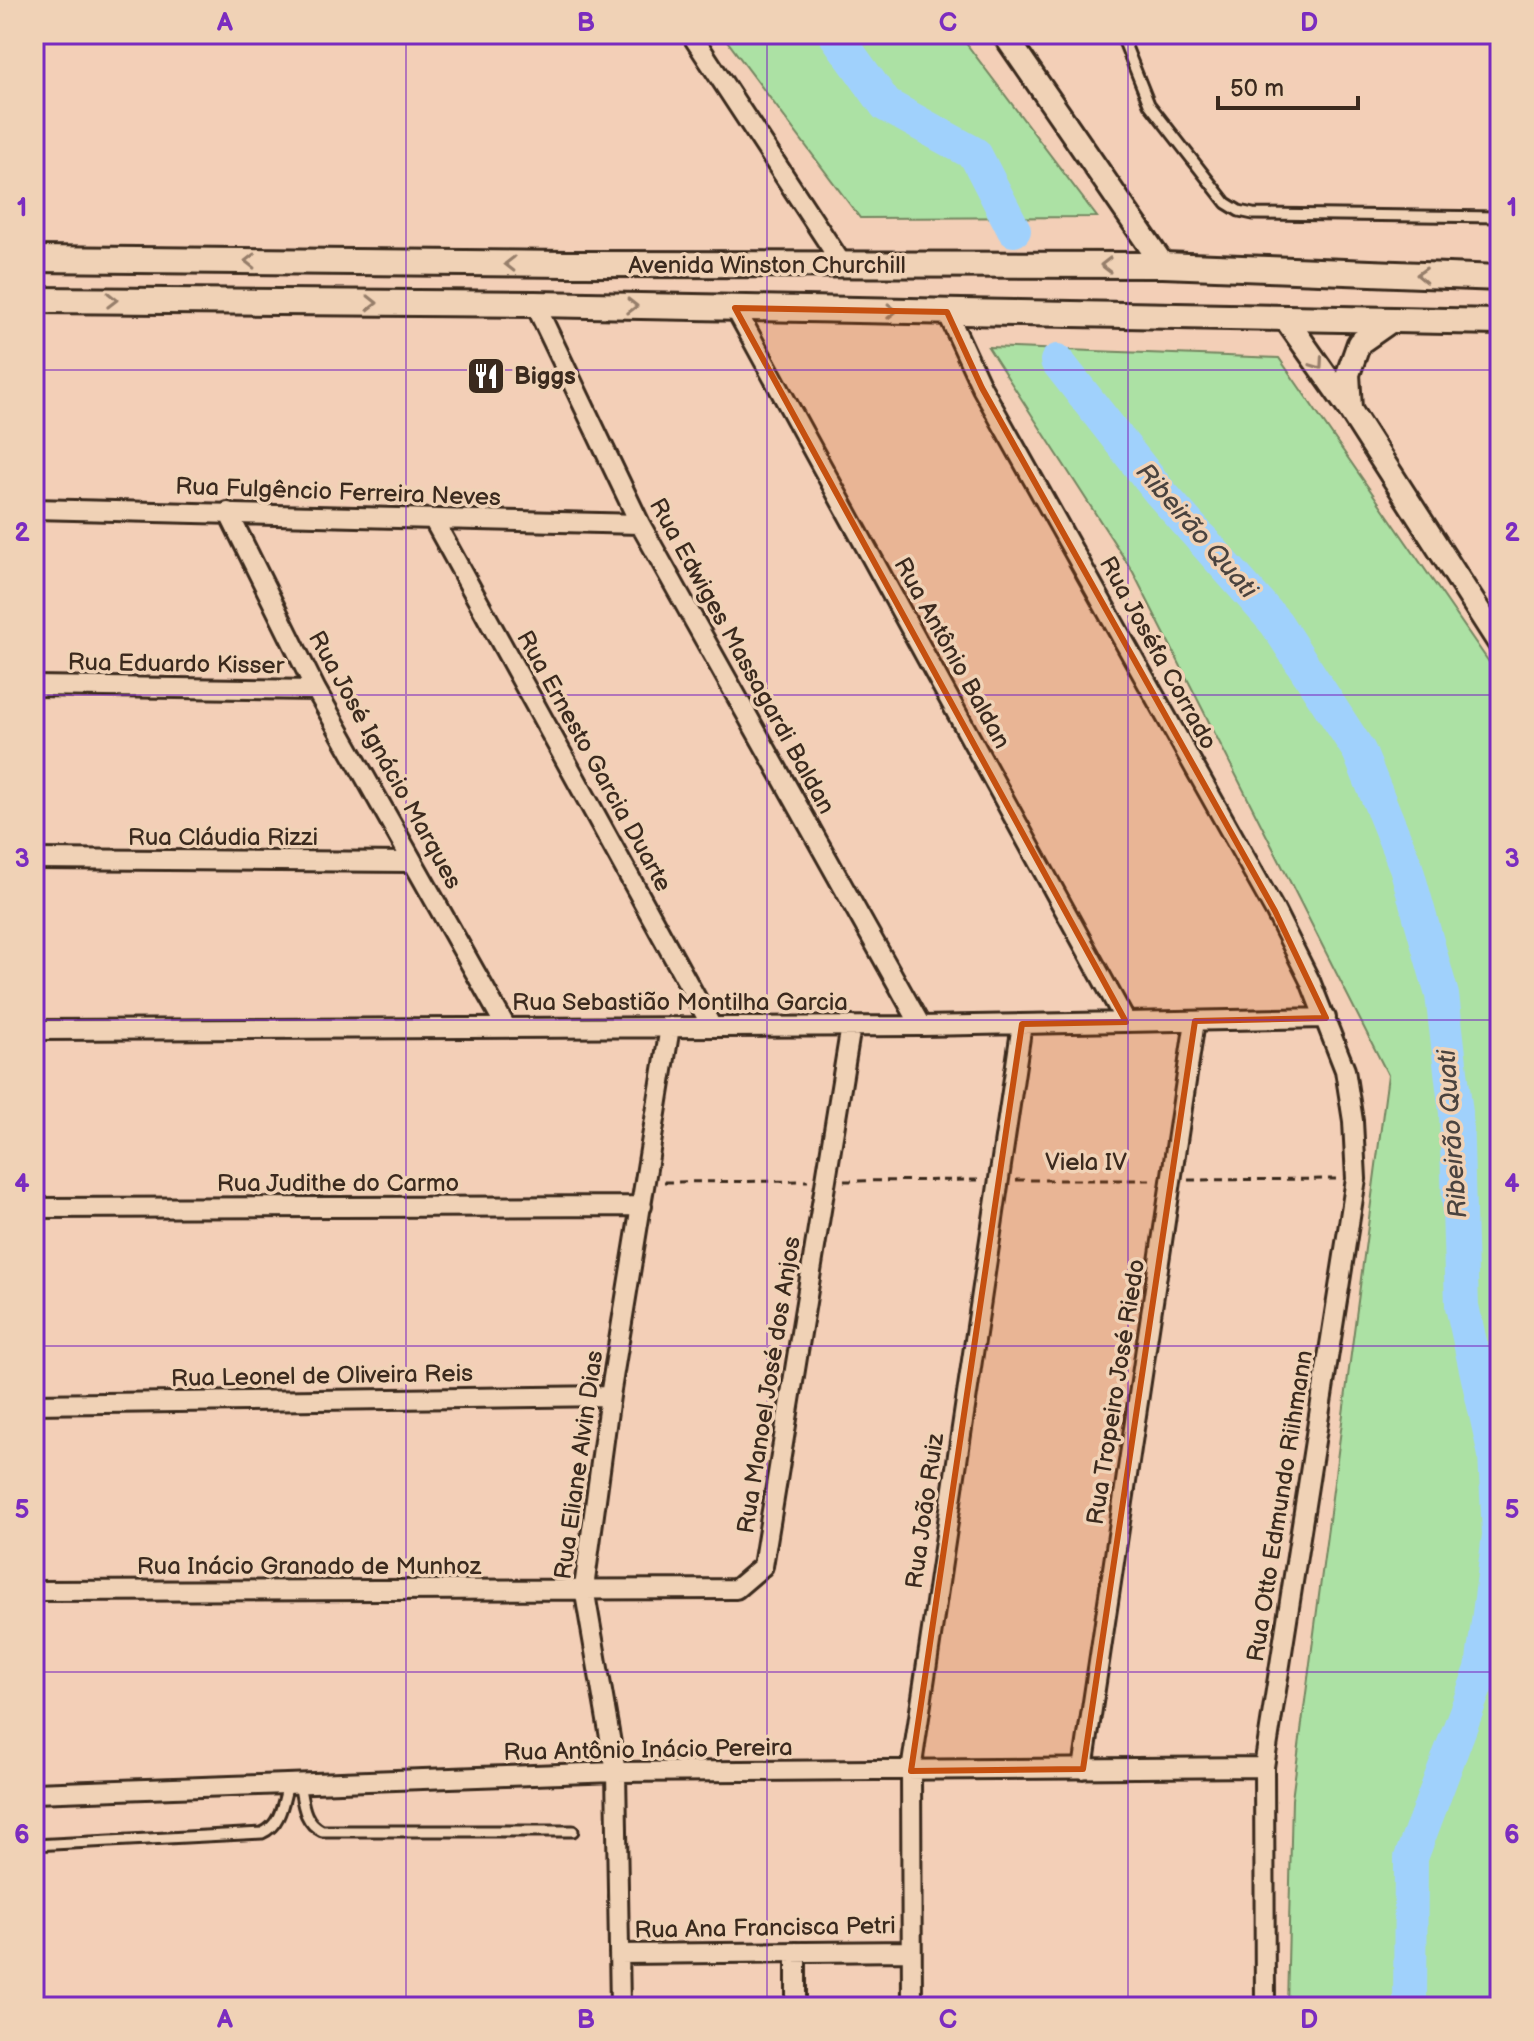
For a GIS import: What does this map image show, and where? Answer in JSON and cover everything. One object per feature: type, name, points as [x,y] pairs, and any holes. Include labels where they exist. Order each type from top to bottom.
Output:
[{"type":"main road","name":"Avenida Winston Churchill","points":[[34,259],[1163,265],[1500,278]]},
{"type":"main road","points":[[535,304],[538,291],[568,264]]},
{"type":"main road","name":"Avenida Winston Churchill","points":[[34,300],[535,304],[1500,322]]},
{"type":"street","points":[[691,34],[842,264]]},
{"type":"street","points":[[1004,34],[1163,265]]},
{"type":"street","name":"Rua Edwiges Massagardi Baldan","points":[[535,304],[640,524],[921,1026]]},
{"type":"street","name":"Rua Antônio Baldan","points":[[735,308],[1126,1022]]},
{"type":"street","name":"Rua Joséfa Corrado","points":[[947,312],[982,388],[1275,911],[1326,1018]]},
{"type":"street","points":[[1285,318],[1350,410],[1500,644]]},
{"type":"street","points":[[1350,410],[1348,374],[1359,343],[1392,320]]},
{"type":"street","name":"Rua Fulgêncio Ferreira Neves","points":[[34,509],[640,524]]},
{"type":"street","name":"Rua José Ignácio Marques","points":[[228,512],[316,690],[506,1027]]},
{"type":"street","name":"Rua Ernesto Garcia Duarte","points":[[433,519],[712,1027]]},
{"type":"street","name":"Rua Eduardo Kisser","points":[[34,686],[316,690]]},
{"type":"street","name":"Rua Cláudia Rizzi","points":[[34,859],[412,862]]},
{"type":"street","name":"Rua Sebastião Montilha Garcia","points":[[34,1030],[921,1026],[1326,1018]]},
{"type":"street","name":"Rua Otto Edmundo Riihmann","points":[[1265,2007],[1264,1767],[1356,1179],[1353,1121],[1345,1070],[1326,1018]]},
{"type":"street","name":"Rua Tropeiro José Riedo","points":[[1083,1769],[1195,1021]]},
{"type":"street","name":"Rua João Ruiz","points":[[912,2007],[911,1771],[1022,1024]]},
{"type":"street","name":"Rua Manoel José dos Anjos","points":[[584,1588],[736,1589],[763,1566],[851,1026]]},
{"type":"street","name":"Rua Eliane Alvin Dias","points":[[620,2007],[616,1772],[584,1588],[610,1396],[670,1027]]},
{"type":"street","name":"Rua Judithe do Carmo","points":[[34,1208],[642,1206]]},
{"type":"street","name":"Rua Leonel de Oliveira Reis","points":[[34,1404],[610,1396]]},
{"type":"street","name":"Rua Inácio Granado de Munhoz","points":[[34,1591],[584,1588]]},
{"type":"street","name":"Rua Antônio Inácio Pereira","points":[[34,1793],[616,1772],[1264,1767]]},
{"type":"street","name":"Rua Ana Francisca Petri","points":[[619,1954],[911,1951]]},
{"type":"street","points":[[796,1952],[796,2007]]},
{"type":"lane","points":[[1121,34],[1149,104],[1226,203],[1239,211],[1253,214],[1500,217]]},
{"type":"lane","points":[[294,1783],[306,1815],[313,1827],[322,1831],[573,1831]]},
{"type":"lane","points":[[34,1845],[262,1833],[271,1829],[280,1815],[294,1783]]},
{"type":"path","name":"Viela IV","points":[[999,1180],[1356,1179]]},
{"type":"highlighted area","points":[[735,308],[947,312],[982,388],[1275,911],[1326,1018],[1195,1021],[1083,1769],[911,1771],[1022,1024],[1126,1022]]},
{"type":"green space","points":[[722,34],[959,34],[1097,217],[860,218]]},
{"type":"green space","points":[[988,347],[1279,358],[1500,678],[1500,2007],[1287,2007],[1292,1799],[1388,1075],[1133,572]]},
{"type":"waterway","name":"Ribeirão Quati","points":[[835,34],[886,105],[975,154],[1014,230]]},
{"type":"waterway","name":"Ribeirão Quati","points":[[1057,361],[1159,491],[1276,623],[1359,751],[1406,867],[1442,995],[1456,1113],[1462,1306],[1495,1455],[1499,1535],[1482,1669],[1411,1858],[1410,2007]]},
{"type":"place","name":"Biggs","points":[[486,376]]}]
